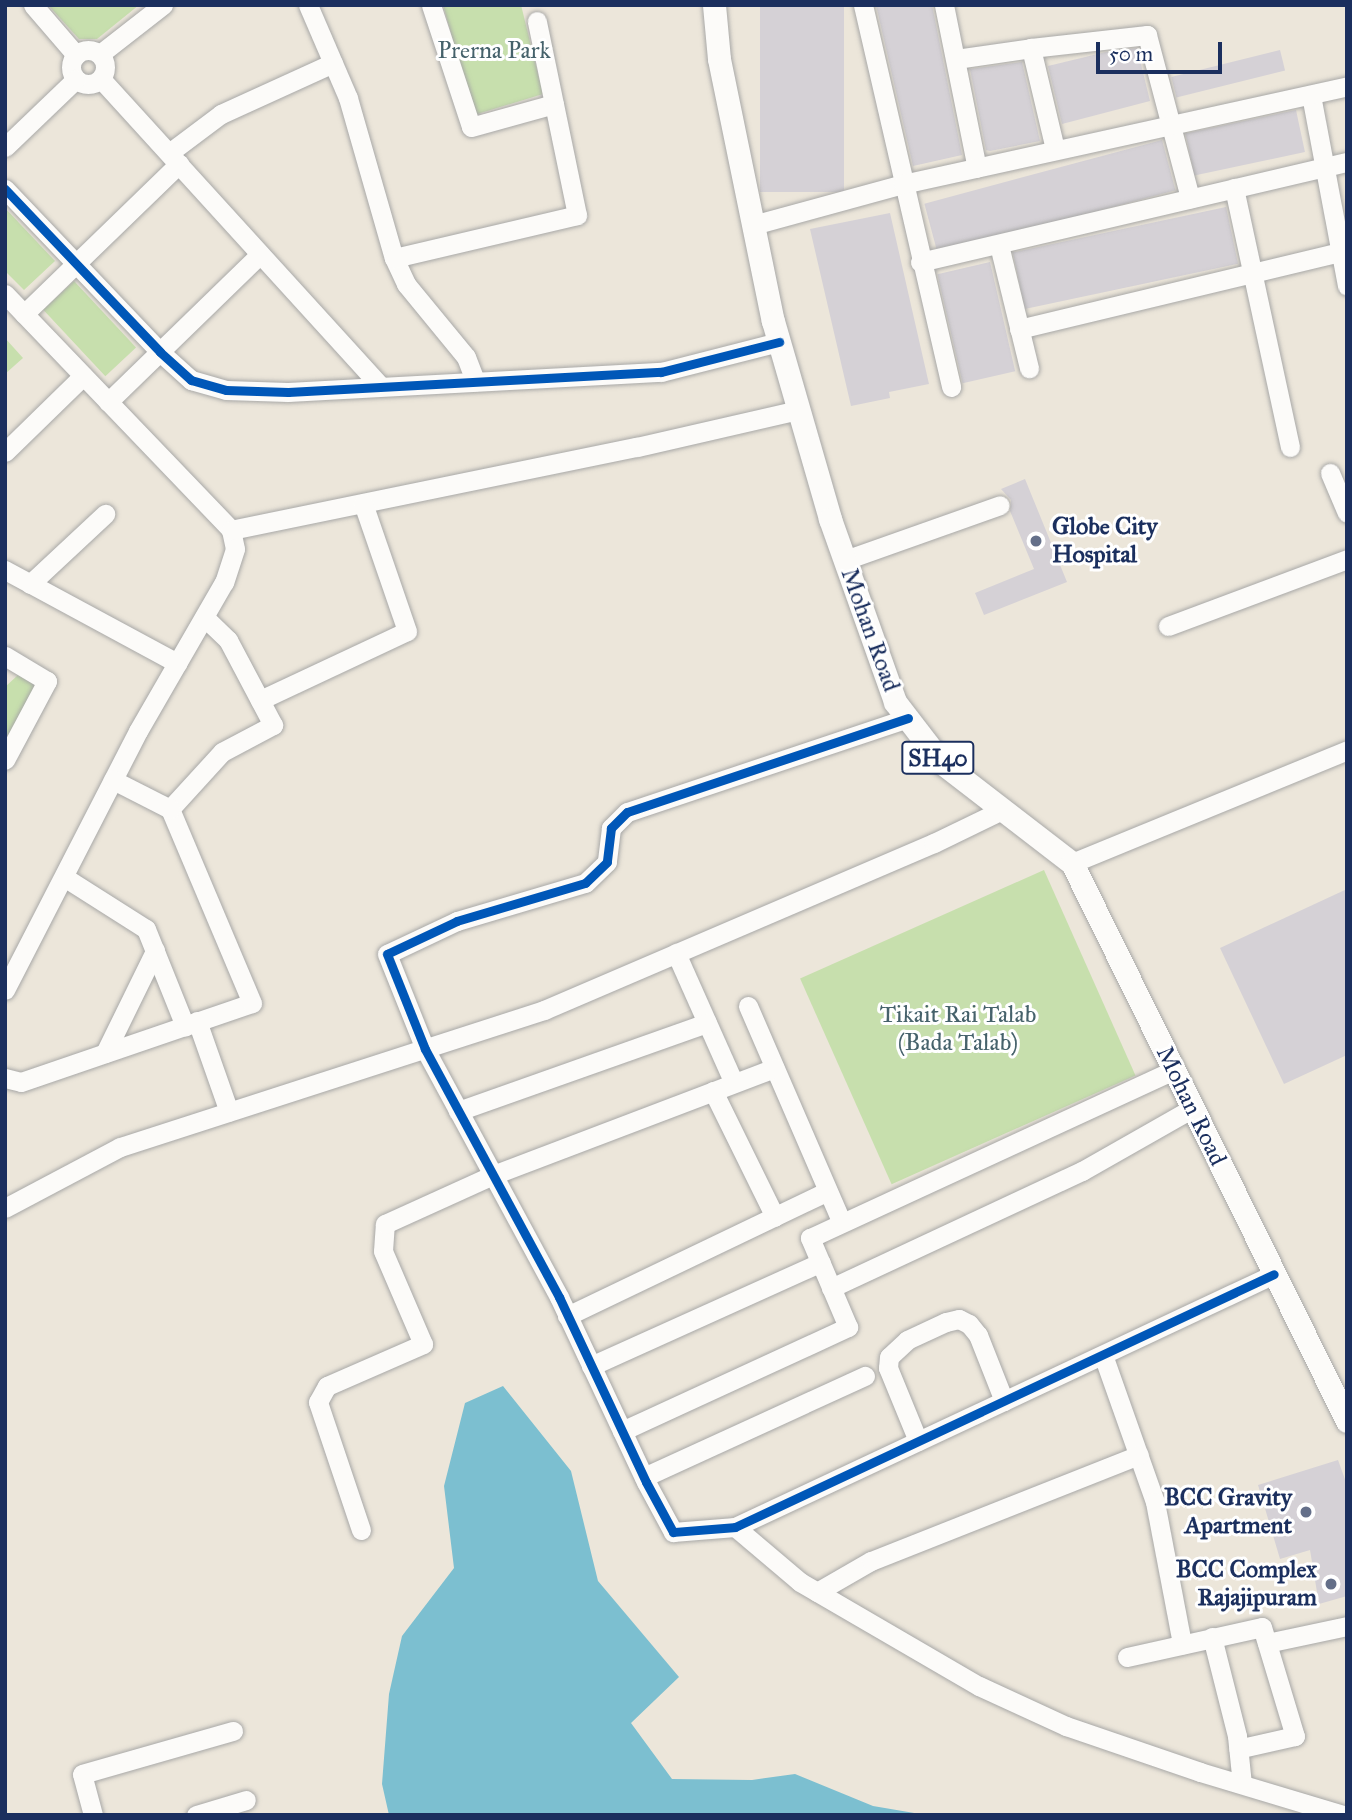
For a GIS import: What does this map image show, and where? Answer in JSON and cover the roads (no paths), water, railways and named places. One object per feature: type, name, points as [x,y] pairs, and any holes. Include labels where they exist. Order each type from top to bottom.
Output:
[{"type":"main road","name":"Mohan Road","points":[[714,5],[719,59],[779,342],[845,560],[895,702],[942,763],[1000,811],[1072,863],[1274,1274],[1344,1406]]},
{"type":"street","points":[[33,5],[76,55]]},
{"type":"street","points":[[100,54],[163,5]]},
{"type":"street","points":[[308,5],[348,98],[394,258],[406,284],[466,357],[475,381]]},
{"type":"street","points":[[431,5],[471,127],[554,104]]},
{"type":"street","points":[[863,5],[920,262],[951,387]]},
{"type":"street","points":[[944,5],[977,168]]},
{"type":"street","points":[[394,258],[577,215],[537,21]]},
{"type":"street","points":[[956,60],[1031,48],[1149,36],[1190,198]]},
{"type":"street","points":[[1031,48],[1055,149]]},
{"type":"street","points":[[88,50],[100,54],[106,67],[101,79],[89,84],[76,79],[71,67],[76,55],[88,50]]},
{"type":"street","points":[[24,314],[220,114],[332,63]]},
{"type":"street","points":[[5,147],[76,79]]},
{"type":"street","points":[[101,79],[380,386]]},
{"type":"street","points":[[753,225],[903,184],[1055,149],[1172,127],[1347,86]]},
{"type":"street","points":[[1311,94],[1347,286]]},
{"type":"street","points":[[920,262],[1347,162]]},
{"type":"street","points":[[1234,188],[1290,447]]},
{"type":"street","points":[[5,189],[160,352],[191,380],[226,390],[288,392],[475,381],[596,378],[661,372],[779,342]]},
{"type":"street","points":[[999,245],[1028,368]]},
{"type":"street","points":[[1019,329],[1339,252]]},
{"type":"street","points":[[108,402],[260,254]]},
{"type":"street","points":[[5,294],[231,530],[235,549],[224,582],[113,780],[64,877],[11,963],[5,990]]},
{"type":"street","points":[[5,452],[83,376]]},
{"type":"street","points":[[231,530],[637,447],[799,410]]},
{"type":"street","points":[[1330,473],[1347,513]]},
{"type":"street","points":[[260,700],[407,631],[363,503]]},
{"type":"street","points":[[845,560],[1000,505]]},
{"type":"street","points":[[30,583],[105,514]]},
{"type":"street","points":[[1168,626],[1347,559]]},
{"type":"street","points":[[5,570],[177,663]]},
{"type":"street","points":[[170,809],[222,752],[273,725],[228,640],[204,617]]},
{"type":"street","points":[[7,752],[47,681],[10,667]]},
{"type":"street","points":[[908,718],[627,812],[611,828],[607,862],[585,883],[457,920],[387,954],[425,1049],[567,1316],[643,1477],[673,1532],[735,1527],[1274,1274]]},
{"type":"street","points":[[1072,863],[1347,750]]},
{"type":"street","points":[[5,1078],[22,1082],[251,1003],[170,809],[113,780]]},
{"type":"street","points":[[5,1208],[120,1147],[544,1010],[1000,811]]},
{"type":"street","points":[[64,877],[146,929],[191,1023],[229,1112]]},
{"type":"street","points":[[105,1053],[155,951]]},
{"type":"street","points":[[676,953],[734,1083]]},
{"type":"street","points":[[748,1006],[842,1223]]},
{"type":"street","points":[[458,1111],[708,1023]]},
{"type":"street","points":[[361,1530],[318,1402],[327,1387],[423,1344],[383,1251],[385,1224],[493,1175],[774,1068]]},
{"type":"street","points":[[622,1431],[848,1327],[810,1238],[1174,1070]]},
{"type":"street","points":[[713,1091],[775,1217]]},
{"type":"street","points":[[831,1288],[1082,1171],[1193,1108]]},
{"type":"street","points":[[567,1316],[828,1191]]},
{"type":"street","points":[[591,1366],[821,1262]]},
{"type":"street","points":[[918,1441],[888,1368],[889,1357],[907,1340],[946,1322],[959,1319],[969,1324],[978,1335],[1004,1401]]},
{"type":"street","points":[[1103,1354],[1155,1502],[1182,1644]]},
{"type":"street","points":[[643,1477],[865,1376]]},
{"type":"street","points":[[817,1592],[871,1562],[1139,1455]]},
{"type":"street","points":[[735,1527],[800,1582],[979,1686],[1066,1726],[1343,1815]]},
{"type":"street","points":[[1267,1643],[1347,1626]]},
{"type":"street","points":[[1126,1657],[1262,1627],[1295,1736],[1238,1749]]},
{"type":"street","points":[[1212,1637],[1238,1749],[1242,1784]]},
{"type":"street","points":[[93,1815],[82,1774],[233,1731]]},
{"type":"street","points":[[196,1815],[246,1800]]},
{"type":"water","points":[[503,1386],[571,1471],[598,1581],[679,1677],[631,1723],[672,1779],[752,1780],[795,1774],[873,1806],[926,1815],[389,1815],[382,1784],[389,1694],[402,1636],[454,1568],[444,1486],[465,1403]]},
{"type":"place","name":"Globe City Hospital","points":[[1036,541]]},
{"type":"place","name":"BCC Gravity Apartment","points":[[1306,1512]]},
{"type":"place","name":"BCC Complex Rajajipuram","points":[[1331,1584]]},
{"type":"park label","name":"Prerna Park","points":[[494,51]]},
{"type":"park label","name":"Tikait Rai Talab (Bada Talab)","points":[[958,1029]]}]
